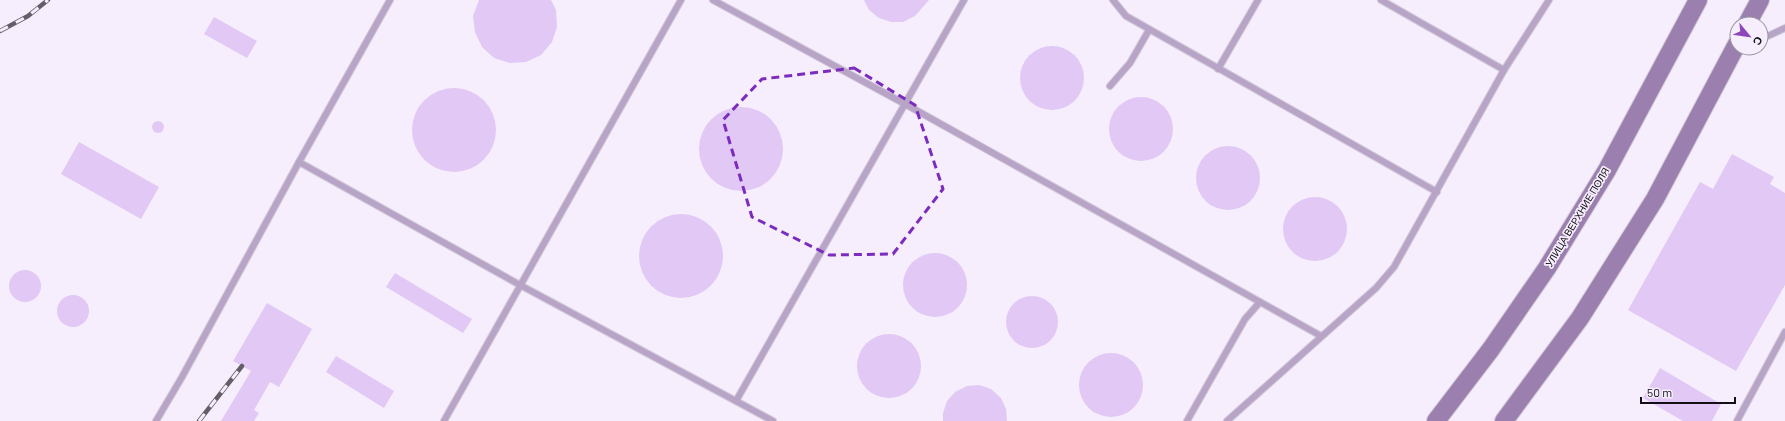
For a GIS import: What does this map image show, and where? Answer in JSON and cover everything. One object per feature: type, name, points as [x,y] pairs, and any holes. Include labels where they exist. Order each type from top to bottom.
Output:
[{"type":"main road","name":"УЛИЦА ВЕРХНИЕ ПОЛЯ","points":[[1436,421],[1491,349],[1547,268],[1606,170],[1698,0]]},
{"type":"main road","points":[[1751,16],[1760,0]]},
{"type":"main road","points":[[1504,421],[1580,318],[1655,199],[1731,56]]},
{"type":"lane","points":[[156,421],[182,377],[299,162],[390,0]]},
{"type":"lane","points":[[444,421],[681,0]]},
{"type":"lane","points":[[713,0],[905,104],[1321,336]]},
{"type":"lane","points":[[736,401],[964,0]]},
{"type":"lane","points":[[1113,0],[1126,16],[1149,30],[1437,192]]},
{"type":"lane","points":[[1218,69],[1258,0]]},
{"type":"lane","points":[[1381,0],[1504,70]]},
{"type":"lane","points":[[1227,421],[1376,288],[1394,267],[1504,70],[1550,0]]},
{"type":"lane","points":[[1769,36],[1785,28]]},
{"type":"lane","points":[[1110,86],[1130,63],[1149,30]]},
{"type":"lane","points":[[299,162],[520,285],[773,421]]},
{"type":"lane","points":[[1187,421],[1245,319],[1260,302]]},
{"type":"lane","points":[[1737,421],[1785,332]]},
{"type":"highlighted area","points":[[854,68],[915,105],[943,189],[893,254],[829,255],[752,217],[723,120],[762,79]]},
{"type":"building","points":[[479,0],[551,0],[556,10],[557,27],[552,42],[541,55],[526,62],[510,63],[494,58],[482,47],[475,32],[473,16]]},
{"type":"building","points":[[864,0],[929,0],[915,16],[903,22],[891,22],[879,18],[869,10]]},
{"type":"building","points":[[214,17],[257,41],[247,58],[204,34]]},
{"type":"building","points":[[1046,46],[1058,46],[1075,55],[1082,66],[1084,78],[1082,90],[1075,101],[1058,110],[1046,110],[1034,105],[1025,96],[1020,84],[1020,72],[1025,60],[1034,51]]},
{"type":"building","points":[[454,88],[470,91],[484,100],[493,114],[496,130],[493,146],[484,160],[470,169],[454,172],[438,169],[424,160],[415,146],[412,130],[415,114],[424,100],[438,91]]},
{"type":"building","points":[[1135,97],[1147,97],[1164,106],[1171,117],[1173,129],[1171,141],[1164,152],[1147,161],[1135,161],[1123,156],[1114,147],[1109,135],[1109,123],[1114,111],[1123,102]]},
{"type":"building","points":[[741,107],[757,110],[771,119],[780,133],[783,149],[780,165],[771,179],[757,188],[741,191],[725,188],[711,179],[702,165],[699,149],[702,133],[711,119],[725,110]]},
{"type":"building","points":[[156,121],[160,121],[164,127],[160,133],[156,133],[152,129],[152,125]]},
{"type":"building","points":[[79,142],[159,187],[141,219],[61,174]]},
{"type":"building","points":[[1222,146],[1234,146],[1251,155],[1258,166],[1260,178],[1258,190],[1251,201],[1234,210],[1222,210],[1210,205],[1201,196],[1196,184],[1196,172],[1201,160],[1210,151]]},
{"type":"building","points":[[1732,154],[1774,177],[1770,184],[1785,193],[1785,285],[1736,371],[1628,310],[1700,182],[1713,189]]},
{"type":"building","points":[[1309,197],[1321,197],[1338,206],[1345,217],[1347,229],[1345,241],[1338,252],[1321,261],[1309,261],[1297,256],[1288,247],[1283,235],[1283,223],[1288,211],[1297,202]]},
{"type":"building","points":[[681,214],[697,217],[711,226],[720,240],[723,256],[720,272],[711,286],[697,295],[681,298],[665,295],[651,286],[642,272],[639,256],[642,240],[651,226],[665,217]]},
{"type":"building","points":[[929,253],[941,253],[958,262],[965,273],[967,285],[965,297],[958,308],[941,317],[929,317],[917,312],[908,303],[903,291],[903,279],[908,267],[917,258]]},
{"type":"building","points":[[22,270],[28,270],[38,277],[41,286],[40,292],[34,299],[28,302],[22,302],[12,295],[9,289],[9,283],[16,273]]},
{"type":"building","points":[[395,273],[472,319],[463,333],[386,287]]},
{"type":"building","points":[[70,295],[76,295],[86,302],[89,311],[88,317],[82,324],[76,327],[70,327],[60,320],[57,314],[57,308],[64,298]]},
{"type":"building","points":[[1027,296],[1037,296],[1046,300],[1054,308],[1058,317],[1058,327],[1054,336],[1046,344],[1037,348],[1027,348],[1018,344],[1010,336],[1006,327],[1006,317],[1010,308],[1018,300]]},
{"type":"building","points":[[267,303],[312,329],[279,387],[270,382],[254,410],[259,413],[254,421],[221,421],[251,371],[233,361]]},
{"type":"building","points":[[883,334],[895,334],[912,343],[919,354],[921,366],[919,378],[912,389],[895,398],[883,398],[871,393],[862,384],[857,372],[857,360],[862,348],[871,339]]},
{"type":"building","points":[[1105,353],[1117,353],[1134,362],[1141,373],[1143,385],[1141,397],[1134,408],[1117,417],[1105,417],[1093,412],[1084,403],[1079,391],[1079,379],[1084,367],[1093,358]]},
{"type":"building","points":[[336,356],[394,391],[384,408],[326,372]]},
{"type":"building","points":[[1660,368],[1721,404],[1712,421],[1683,421],[1643,398]]},
{"type":"building","points":[[979,385],[991,389],[1001,398],[1006,409],[1007,421],[943,421],[943,413],[947,401],[955,392],[967,386]]},
{"type":"railway","points":[[0,31],[28,16],[48,0]]},
{"type":"railway","points":[[199,421],[242,366]]}]
